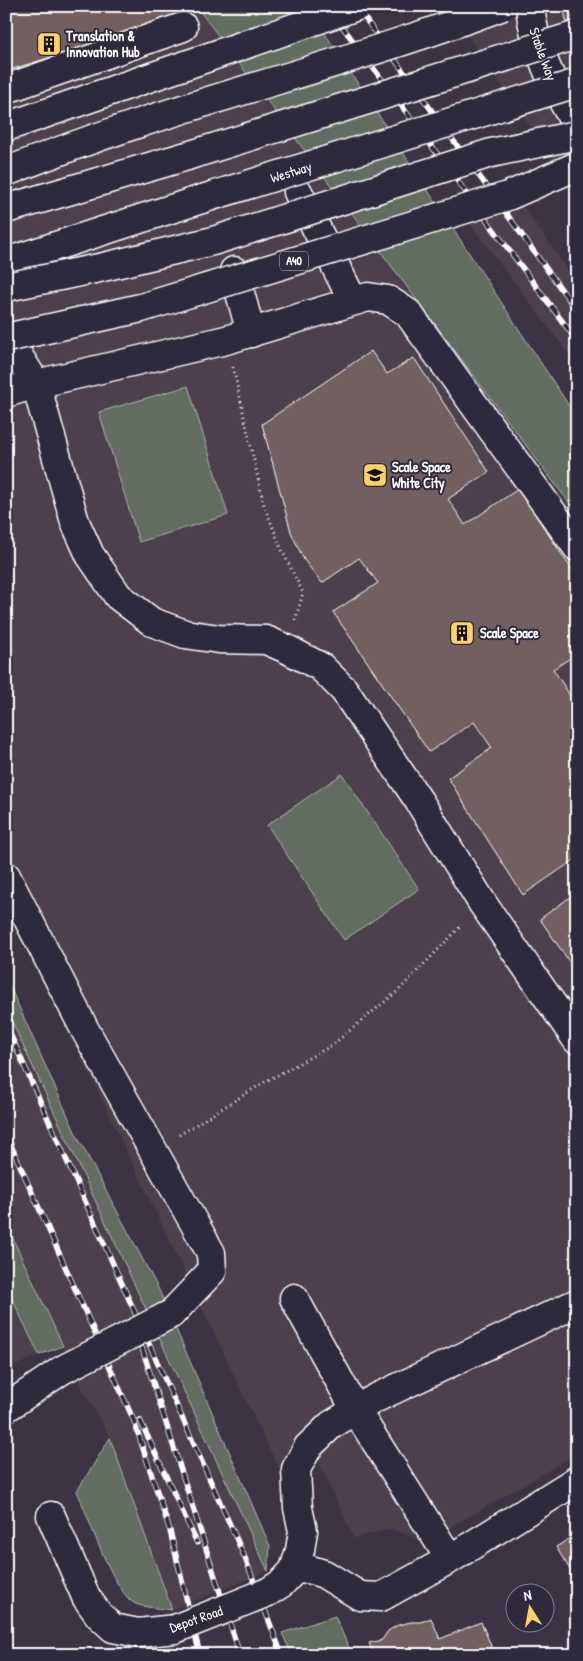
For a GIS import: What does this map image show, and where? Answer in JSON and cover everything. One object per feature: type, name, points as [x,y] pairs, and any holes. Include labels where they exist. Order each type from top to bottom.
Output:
[{"type":"main road","points":[[6,127],[357,6]]},
{"type":"main road","points":[[6,172],[53,153],[170,114],[439,30],[503,6]]},
{"type":"main road","name":"Stable Way","points":[[530,6],[532,26],[546,70],[577,126]]},
{"type":"main road","points":[[6,89],[183,27]]},
{"type":"main road","points":[[6,209],[196,153],[577,35]]},
{"type":"main road","name":"Westway","points":[[6,262],[577,83]]},
{"type":"main road","points":[[6,287],[214,242],[490,153],[577,135]]},
{"type":"main road","name":"A40","points":[[6,337],[141,308],[508,196],[577,166]]},
{"type":"main road","points":[[298,192],[353,301]]},
{"type":"main road","points":[[234,271],[239,336]]},
{"type":"main road","points":[[6,393],[36,384],[239,336],[368,297],[388,300],[408,312],[577,547]]},
{"type":"main road","points":[[6,337],[36,384],[74,522],[90,555],[118,596],[152,622],[185,634],[219,639],[266,640],[321,667],[344,690],[419,801],[483,904],[577,1040]]},
{"type":"main road","points":[[6,876],[85,1030],[152,1152],[211,1253],[212,1271],[172,1314],[62,1370],[6,1408]]},
{"type":"main road","points":[[294,1298],[355,1409],[450,1559]]},
{"type":"main road","points":[[577,1304],[355,1409],[330,1425],[308,1447],[296,1469],[298,1508],[303,1531],[294,1570],[308,1569],[324,1574],[360,1596],[381,1597],[450,1559],[577,1480]]},
{"type":"main road","name":"Depot Road","points":[[51,1516],[86,1597],[99,1615],[113,1628],[138,1633],[175,1629],[268,1592],[282,1583],[294,1570]]},
{"type":"path","points":[[239,336],[264,505],[281,548],[303,593],[287,649]]},
{"type":"path","points":[[152,1152],[263,1083],[331,1046],[399,990],[483,904]]},
{"type":"shaded area","points":[[6,6],[196,6],[577,513],[577,1454],[426,1541],[392,1529],[354,1538],[316,1456],[281,1473],[30,950],[6,909]]},
{"type":"shaded area","points":[[447,6],[577,6],[577,194]]},
{"type":"shaded area","points":[[523,206],[577,283],[577,365],[469,223]]},
{"type":"shaded area","points":[[6,978],[76,1134],[159,1290],[270,1546],[268,1571],[172,1610],[110,1438],[83,1390],[6,1224]]},
{"type":"shaded area","points":[[6,1286],[39,1355],[6,1370]]},
{"type":"green space","points":[[196,6],[307,6],[577,418],[577,513]]},
{"type":"green space","points":[[188,386],[228,515],[139,542],[99,412]]},
{"type":"green space","points":[[342,774],[419,889],[344,940],[267,825]]},
{"type":"green space","points":[[6,978],[76,1134],[159,1290],[270,1546],[268,1571],[6,1009]]},
{"type":"green space","points":[[6,1224],[63,1346],[39,1355],[6,1286]]},
{"type":"green space","points":[[110,1438],[172,1610],[138,1605],[126,1596],[110,1569],[77,1491]]},
{"type":"green space","points":[[335,1616],[352,1655],[292,1655],[282,1633]]},
{"type":"building","name":"Translation & Innovation Hub","points":[[6,6],[170,6],[178,18],[6,71]]},
{"type":"building","points":[[562,6],[577,6],[577,54]]},
{"type":"building","name":"Scale Space","points":[[371,351],[387,374],[414,358],[489,472],[448,499],[465,525],[518,489],[577,577],[577,654],[553,669],[571,697],[577,693],[577,858],[523,895],[448,778],[492,748],[474,722],[429,752],[333,612],[378,583],[359,558],[322,583],[304,560],[291,532],[262,424]]},
{"type":"building","points":[[577,892],[577,973],[540,919]]},
{"type":"building","points":[[577,1534],[577,1581],[556,1547]]},
{"type":"building","points":[[431,1618],[440,1639],[481,1622],[495,1655],[374,1655],[369,1643],[382,1640],[388,1631],[398,1625],[421,1622]]},
{"type":"railway","points":[[327,6],[577,341]]},
{"type":"railway","points":[[356,6],[577,311]]},
{"type":"railway","points":[[6,1025],[245,1558],[282,1655]]},
{"type":"railway","points":[[6,1134],[134,1421],[170,1531],[200,1655]]},
{"type":"railway","points":[[135,1326],[240,1655]]},
{"type":"railway","points":[[140,1420],[197,1543]]},
{"type":"place","name":"Translation & Innovation Hub","points":[[49,44]]},
{"type":"place","name":"Scale Space White City","points":[[375,475]]},
{"type":"place","name":"Scale Space","points":[[462,633]]}]
